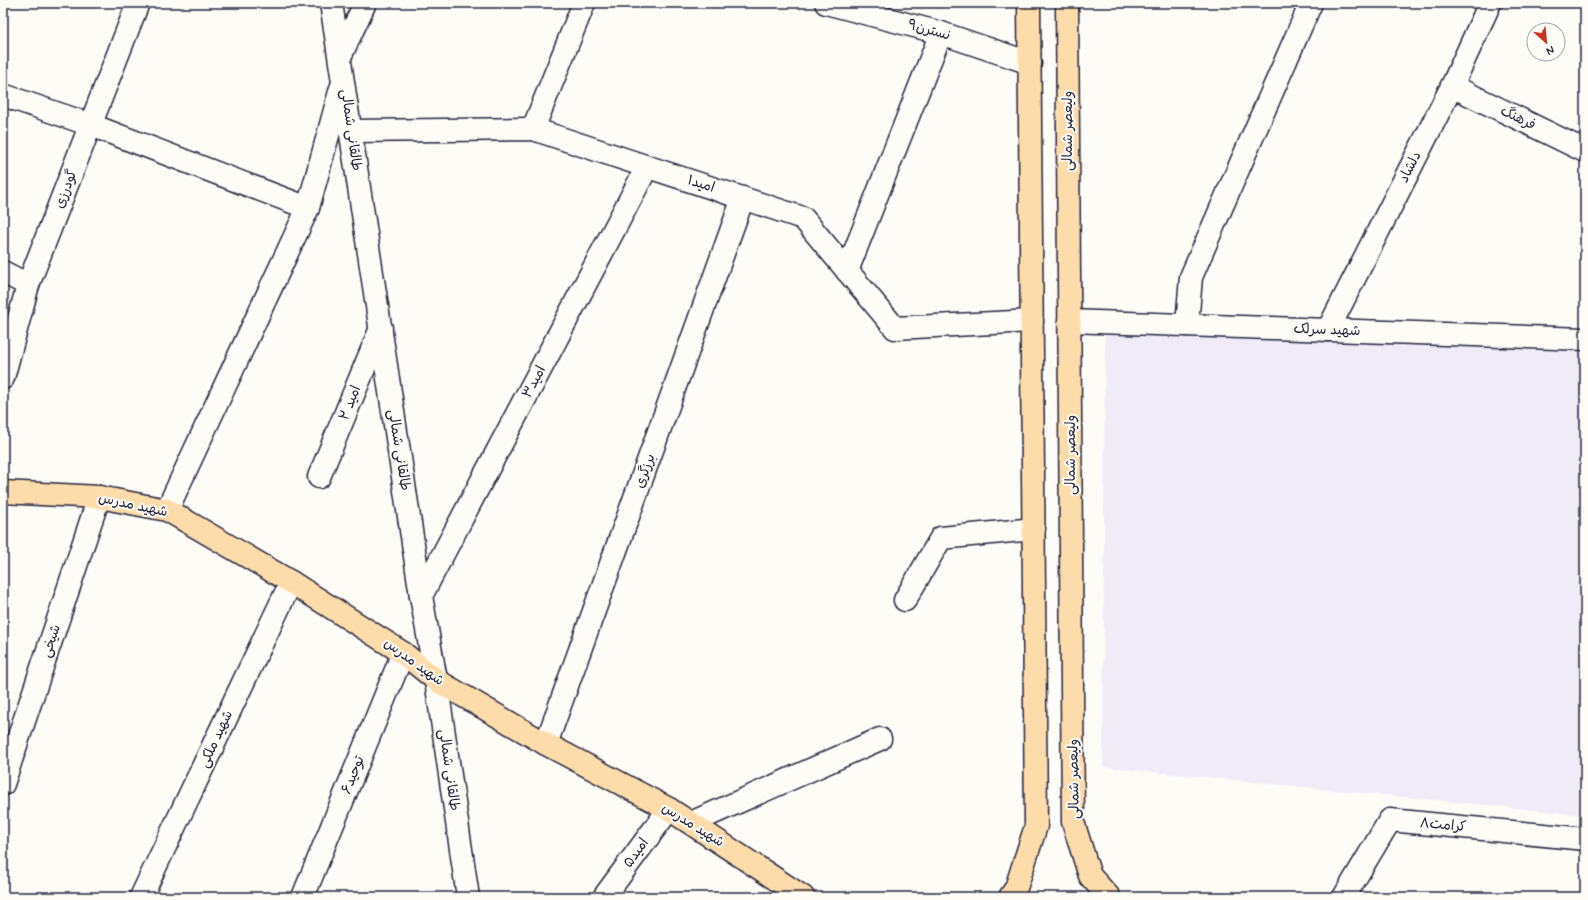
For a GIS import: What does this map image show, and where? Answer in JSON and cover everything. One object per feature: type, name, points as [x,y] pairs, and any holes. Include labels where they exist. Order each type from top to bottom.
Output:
[{"type":"main road","points":[[1010,897],[1016,888],[1036,826],[1029,3]]},
{"type":"main road","name":"ولیعصر شمالی","points":[[1067,3],[1073,822],[1090,876],[1109,897]]},
{"type":"main road","name":"شهید مدرس","points":[[3,492],[99,497],[168,510],[291,582],[403,653],[436,680],[546,744],[669,809],[803,897]]},
{"type":"street","name":"طالقانی شمالی","points":[[331,3],[421,596],[436,680],[468,897]]},
{"type":"street","points":[[340,58],[365,3]]},
{"type":"street","points":[[533,129],[584,3]]},
{"type":"street","name":"نسترن۹","points":[[826,3],[941,33],[1030,63]]},
{"type":"street","points":[[1187,325],[1191,277],[1311,3]]},
{"type":"street","name":"دلشاد","points":[[1328,330],[1452,86],[1490,3]]},
{"type":"street","name":"گودرزی","points":[[3,378],[28,285],[91,124],[133,5]]},
{"type":"street","points":[[847,271],[941,33]]},
{"type":"street","points":[[168,510],[308,208],[344,81]]},
{"type":"street","name":"فرهنگ","points":[[1452,86],[1585,151]]},
{"type":"street","points":[[3,95],[91,124],[308,208]]},
{"type":"street","name":"امید۱","points":[[351,132],[533,129],[803,218],[895,328],[1032,321]]},
{"type":"street","name":"امید۳","points":[[421,596],[647,167]]},
{"type":"street","name":"برزگری","points":[[546,744],[743,198]]},
{"type":"street","points":[[3,272],[28,285]]},
{"type":"street","name":"شهید سرلک","points":[[1070,321],[1585,339]]},
{"type":"street","name":"امید ۲","points":[[319,477],[381,328]]},
{"type":"street","name":"شیخی","points":[[3,784],[99,497]]},
{"type":"street","points":[[905,600],[941,538],[1034,529]]},
{"type":"street","name":"شهید ملکی","points":[[141,897],[291,582]]},
{"type":"street","name":"توحید۶","points":[[303,897],[403,653]]},
{"type":"street","points":[[691,823],[880,739]]},
{"type":"street","name":"امید۵","points":[[604,897],[669,809]]},
{"type":"street","name":"کرامت۸","points":[[1344,897],[1390,820],[1585,838]]},
{"type":"shaded area","points":[[1105,316],[1329,340],[1585,352],[1585,815],[1103,767]]}]
